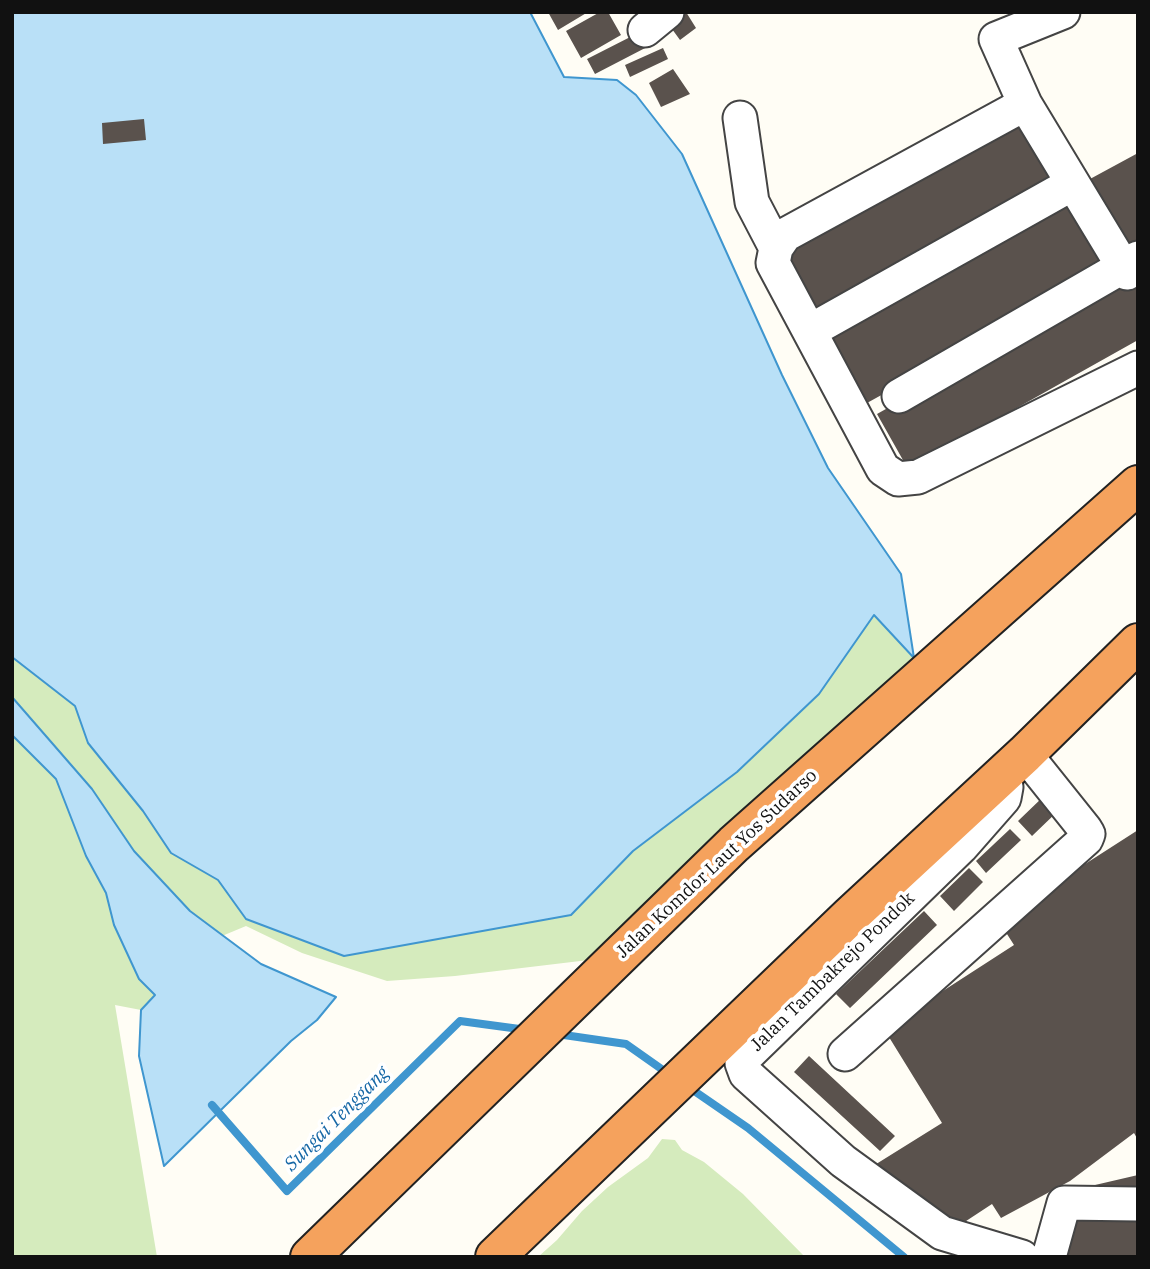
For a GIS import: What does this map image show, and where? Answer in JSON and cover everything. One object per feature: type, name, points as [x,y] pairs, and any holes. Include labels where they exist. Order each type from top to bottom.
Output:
[{"type":"highway","name":"Jalan Komdor Laut Yos Sudarso","points":[[310,1257],[734,844],[1138,485]]},
{"type":"highway","points":[[495,1257],[1138,643]]},
{"type":"street","points":[[899,396],[1129,266],[1072,184],[1025,104],[996,39],[1063,12]]},
{"type":"street","points":[[1025,104],[785,235],[776,248],[774,263],[883,469],[898,479],[918,477],[1136,373]]},
{"type":"street","points":[[740,118],[752,202],[776,248]]},
{"type":"street","points":[[810,331],[1072,184]]},
{"type":"street","points":[[845,1054],[1086,839],[1088,834],[1085,829],[1014,764]]},
{"type":"street","name":"Jalan Tambakrejo Pondok","points":[[1014,764],[1004,797],[961,847],[744,1058],[742,1063],[746,1074],[844,1161],[942,1233],[1023,1257]]},
{"type":"street","points":[[1049,1257],[1064,1203],[1138,1204]]},
{"type":"green space","points":[[874,614],[914,658],[765,803],[597,959],[455,976],[387,981],[302,953],[246,926],[222,936],[190,911],[134,851],[92,789],[12,697],[12,657],[75,706],[88,744],[143,811],[171,853],[218,880],[246,919],[344,956],[571,915],[633,851],[737,772],[819,694]]},
{"type":"green space","points":[[12,735],[56,779],[86,856],[106,893],[114,925],[139,979],[155,995],[141,1010],[115,1005],[157,1257],[12,1257]]},
{"type":"green space","points":[[662,1139],[675,1140],[682,1150],[704,1162],[743,1194],[805,1257],[538,1257],[608,1187],[648,1158]]},
{"type":"water","points":[[12,12],[530,12],[564,77],[617,80],[636,95],[682,154],[782,375],[828,468],[901,574],[914,658],[874,615],[819,694],[737,772],[633,851],[571,915],[344,956],[246,919],[218,880],[171,853],[143,811],[88,743],[75,706],[12,657]]},
{"type":"water","points":[[12,697],[92,789],[134,851],[190,911],[261,964],[336,997],[317,1020],[291,1041],[164,1166],[139,1056],[141,1010],[155,995],[139,979],[114,925],[106,893],[86,856],[56,779],[12,735]]},
{"type":"building","points":[[548,12],[588,12],[558,30]]},
{"type":"building","points":[[600,12],[608,12],[621,35],[581,58],[566,31]]},
{"type":"building","points":[[672,12],[686,12],[696,28],[680,40],[664,18]]},
{"type":"building","points":[[642,31],[649,46],[595,74],[587,59]]},
{"type":"building","points":[[663,48],[668,59],[630,77],[625,65]]},
{"type":"building","points":[[673,69],[690,94],[661,107],[649,83]]},
{"type":"building","points":[[1016,114],[1051,175],[816,314],[781,253]]},
{"type":"building","points":[[144,119],[146,140],[103,144],[102,123]]},
{"type":"building","points":[[1138,153],[1138,246],[1128,252],[1090,179]]},
{"type":"building","points":[[1072,202],[1109,269],[867,403],[831,335]]},
{"type":"building","points":[[1138,267],[1138,340],[908,469],[877,414]]},
{"type":"building","points":[[1044,796],[1058,811],[1032,836],[1018,821]]},
{"type":"building","points":[[1010,829],[1021,840],[986,873],[976,861]]},
{"type":"building","points":[[1138,830],[1138,1140],[1134,1133],[1070,1181],[1001,1218],[992,1204],[957,1227],[873,1166],[942,1123],[884,1029],[1014,945],[998,920]]},
{"type":"building","points":[[969,868],[983,882],[954,911],[940,896]]},
{"type":"building","points":[[924,911],[937,925],[850,1008],[836,994]]},
{"type":"building","points":[[809,1056],[895,1136],[880,1151],[794,1072]]},
{"type":"building","points":[[1138,1175],[1138,1200],[1096,1197],[1095,1185]]},
{"type":"building","points":[[1076,1209],[1132,1222],[1135,1211],[1138,1211],[1138,1257],[1065,1257]]},
{"type":"waterway","name":"Sungai Tenggang","points":[[212,1105],[287,1191],[460,1021],[527,1030]]},
{"type":"waterway","name":"Sungai Tenggang","points":[[557,1034],[626,1044],[670,1075]]},
{"type":"waterway","name":"Sungai Tenggang","points":[[687,1086],[748,1128],[904,1257]]}]
